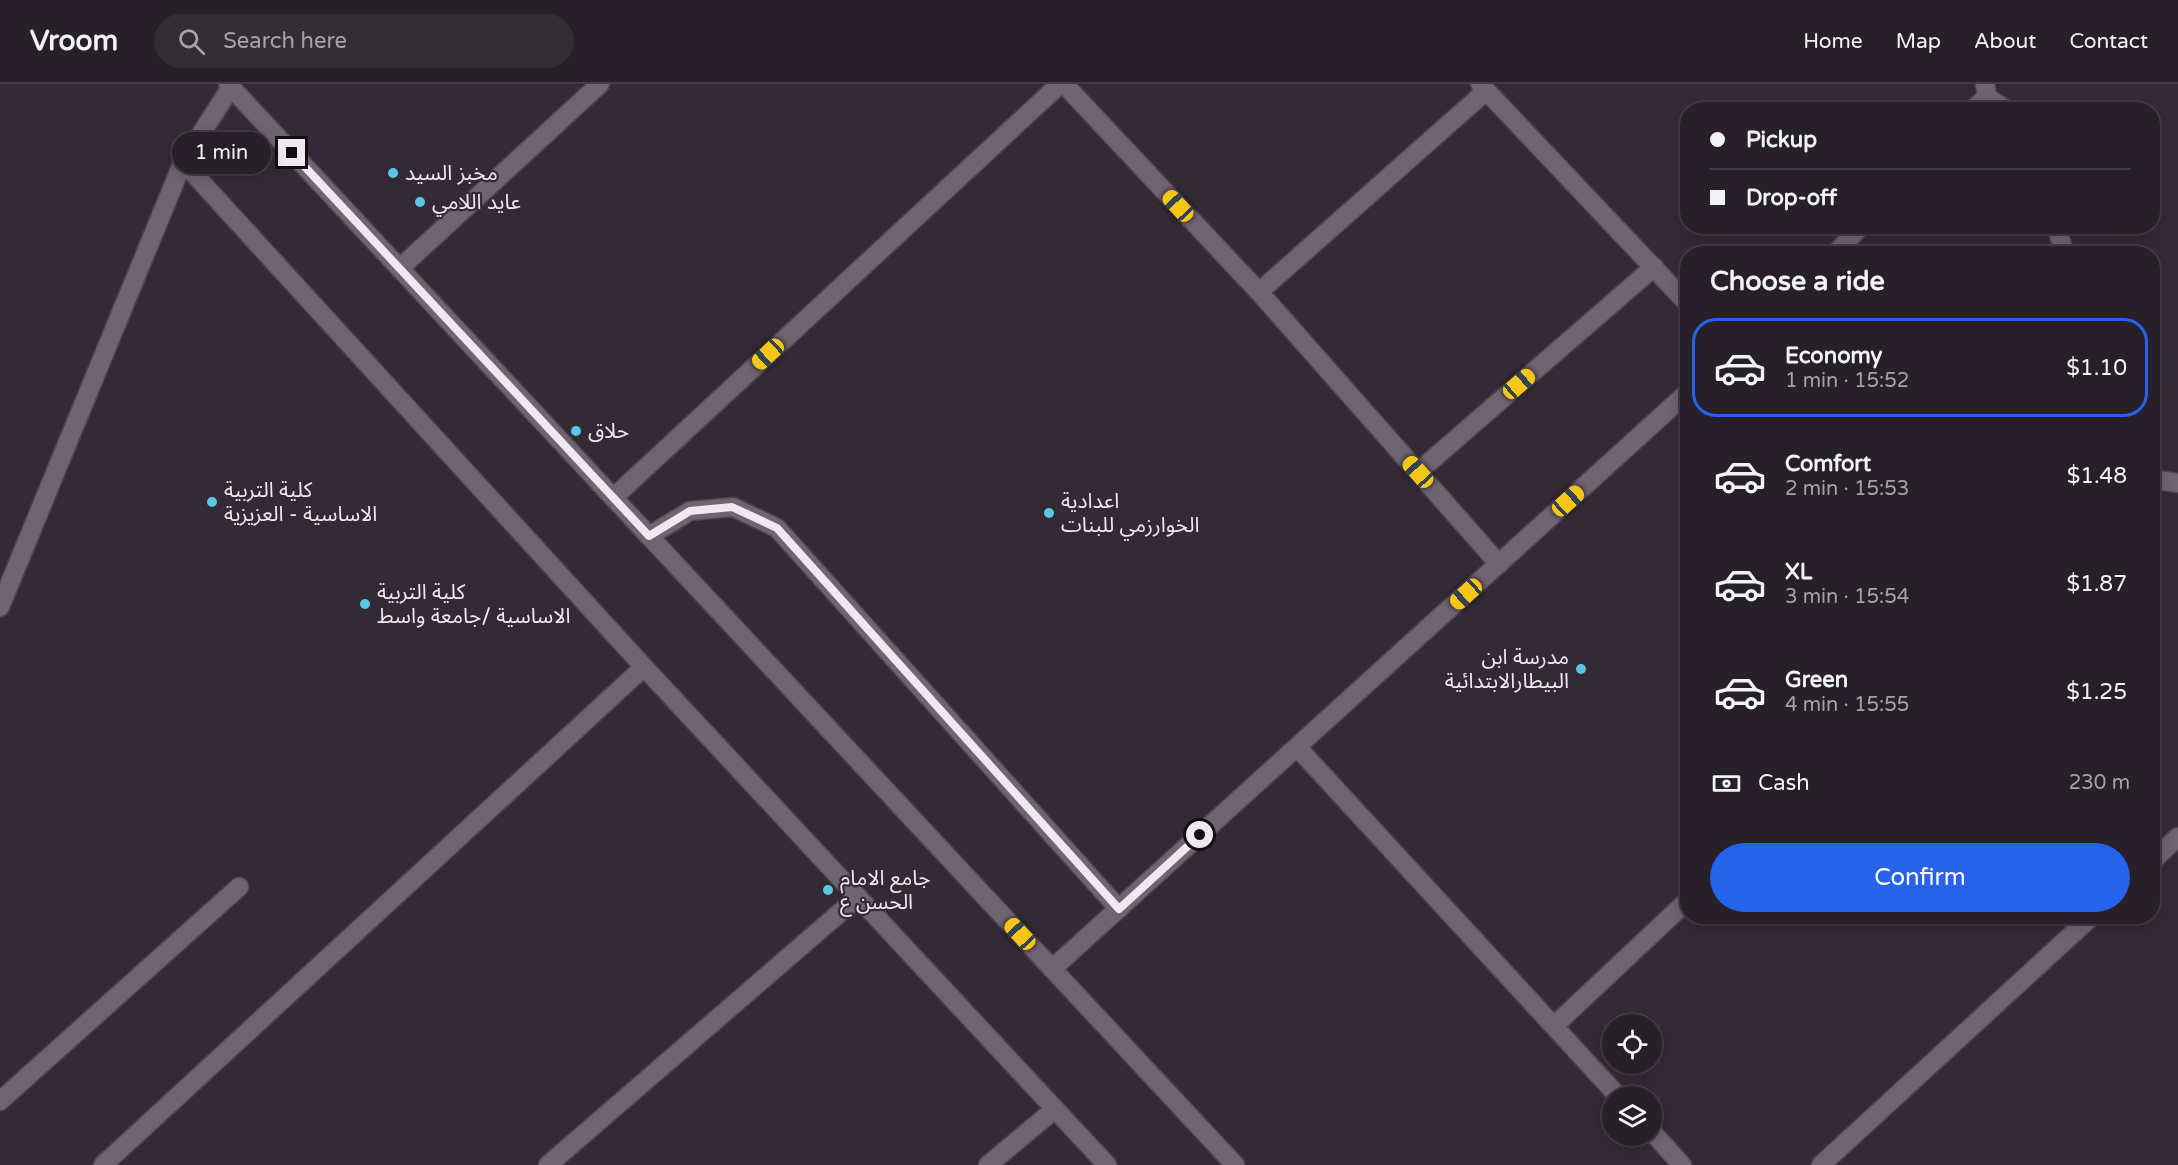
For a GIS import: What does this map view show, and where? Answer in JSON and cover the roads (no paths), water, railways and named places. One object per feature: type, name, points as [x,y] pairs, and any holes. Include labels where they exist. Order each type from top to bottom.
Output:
[{"type":"street","points":[[400,268],[600,84]]},
{"type":"street","points":[[614,497],[1062,84],[1259,292],[1499,564]]},
{"type":"street","points":[[0,607],[183,162],[230,86],[1235,1165]]},
{"type":"street","points":[[1259,292],[1483,87],[1680,295]]},
{"type":"street","points":[[1986,90],[1999,102]]},
{"type":"street","points":[[183,162],[644,667],[1107,1165]]},
{"type":"street","points":[[1843,246],[1854,234]]},
{"type":"street","points":[[1418,472],[1654,267]]},
{"type":"street","points":[[1052,969],[1680,400]]},
{"type":"street","points":[[2160,480],[2178,483]]},
{"type":"street","points":[[649,536],[690,511],[732,507],[777,528],[1119,909]]},
{"type":"street","points":[[103,1165],[644,667]]},
{"type":"street","points":[[1297,747],[1609,1086]]},
{"type":"street","points":[[2160,854],[2178,837]]},
{"type":"street","points":[[0,1101],[239,887]]},
{"type":"street","points":[[548,1165],[858,897]]},
{"type":"street","points":[[1554,1026],[1680,908]]},
{"type":"street","points":[[1821,1165],[2083,924]]},
{"type":"street","points":[[988,1165],[1055,1109]]},
{"type":"street","points":[[1662,1143],[1682,1165]]},
{"type":"place","name":"مخبز السيد","points":[[393,173]]},
{"type":"place","name":"عايد اللامي","points":[[420,202]]},
{"type":"place","name":"حلاق","points":[[576,431]]},
{"type":"place","name":"كلية التربية الاساسية - العزيزية","points":[[212,502]]},
{"type":"place","name":"اعدادية الخوارزمي للبنات","points":[[1049,513]]},
{"type":"place","name":"كلية التربية الاساسية /جامعة واسط","points":[[365,604]]},
{"type":"place","name":"مدرسة ابن البيطارالابتدائية","points":[[1581,669]]},
{"type":"place","name":"جامع الامام الحسن ع","points":[[828,890]]}]
